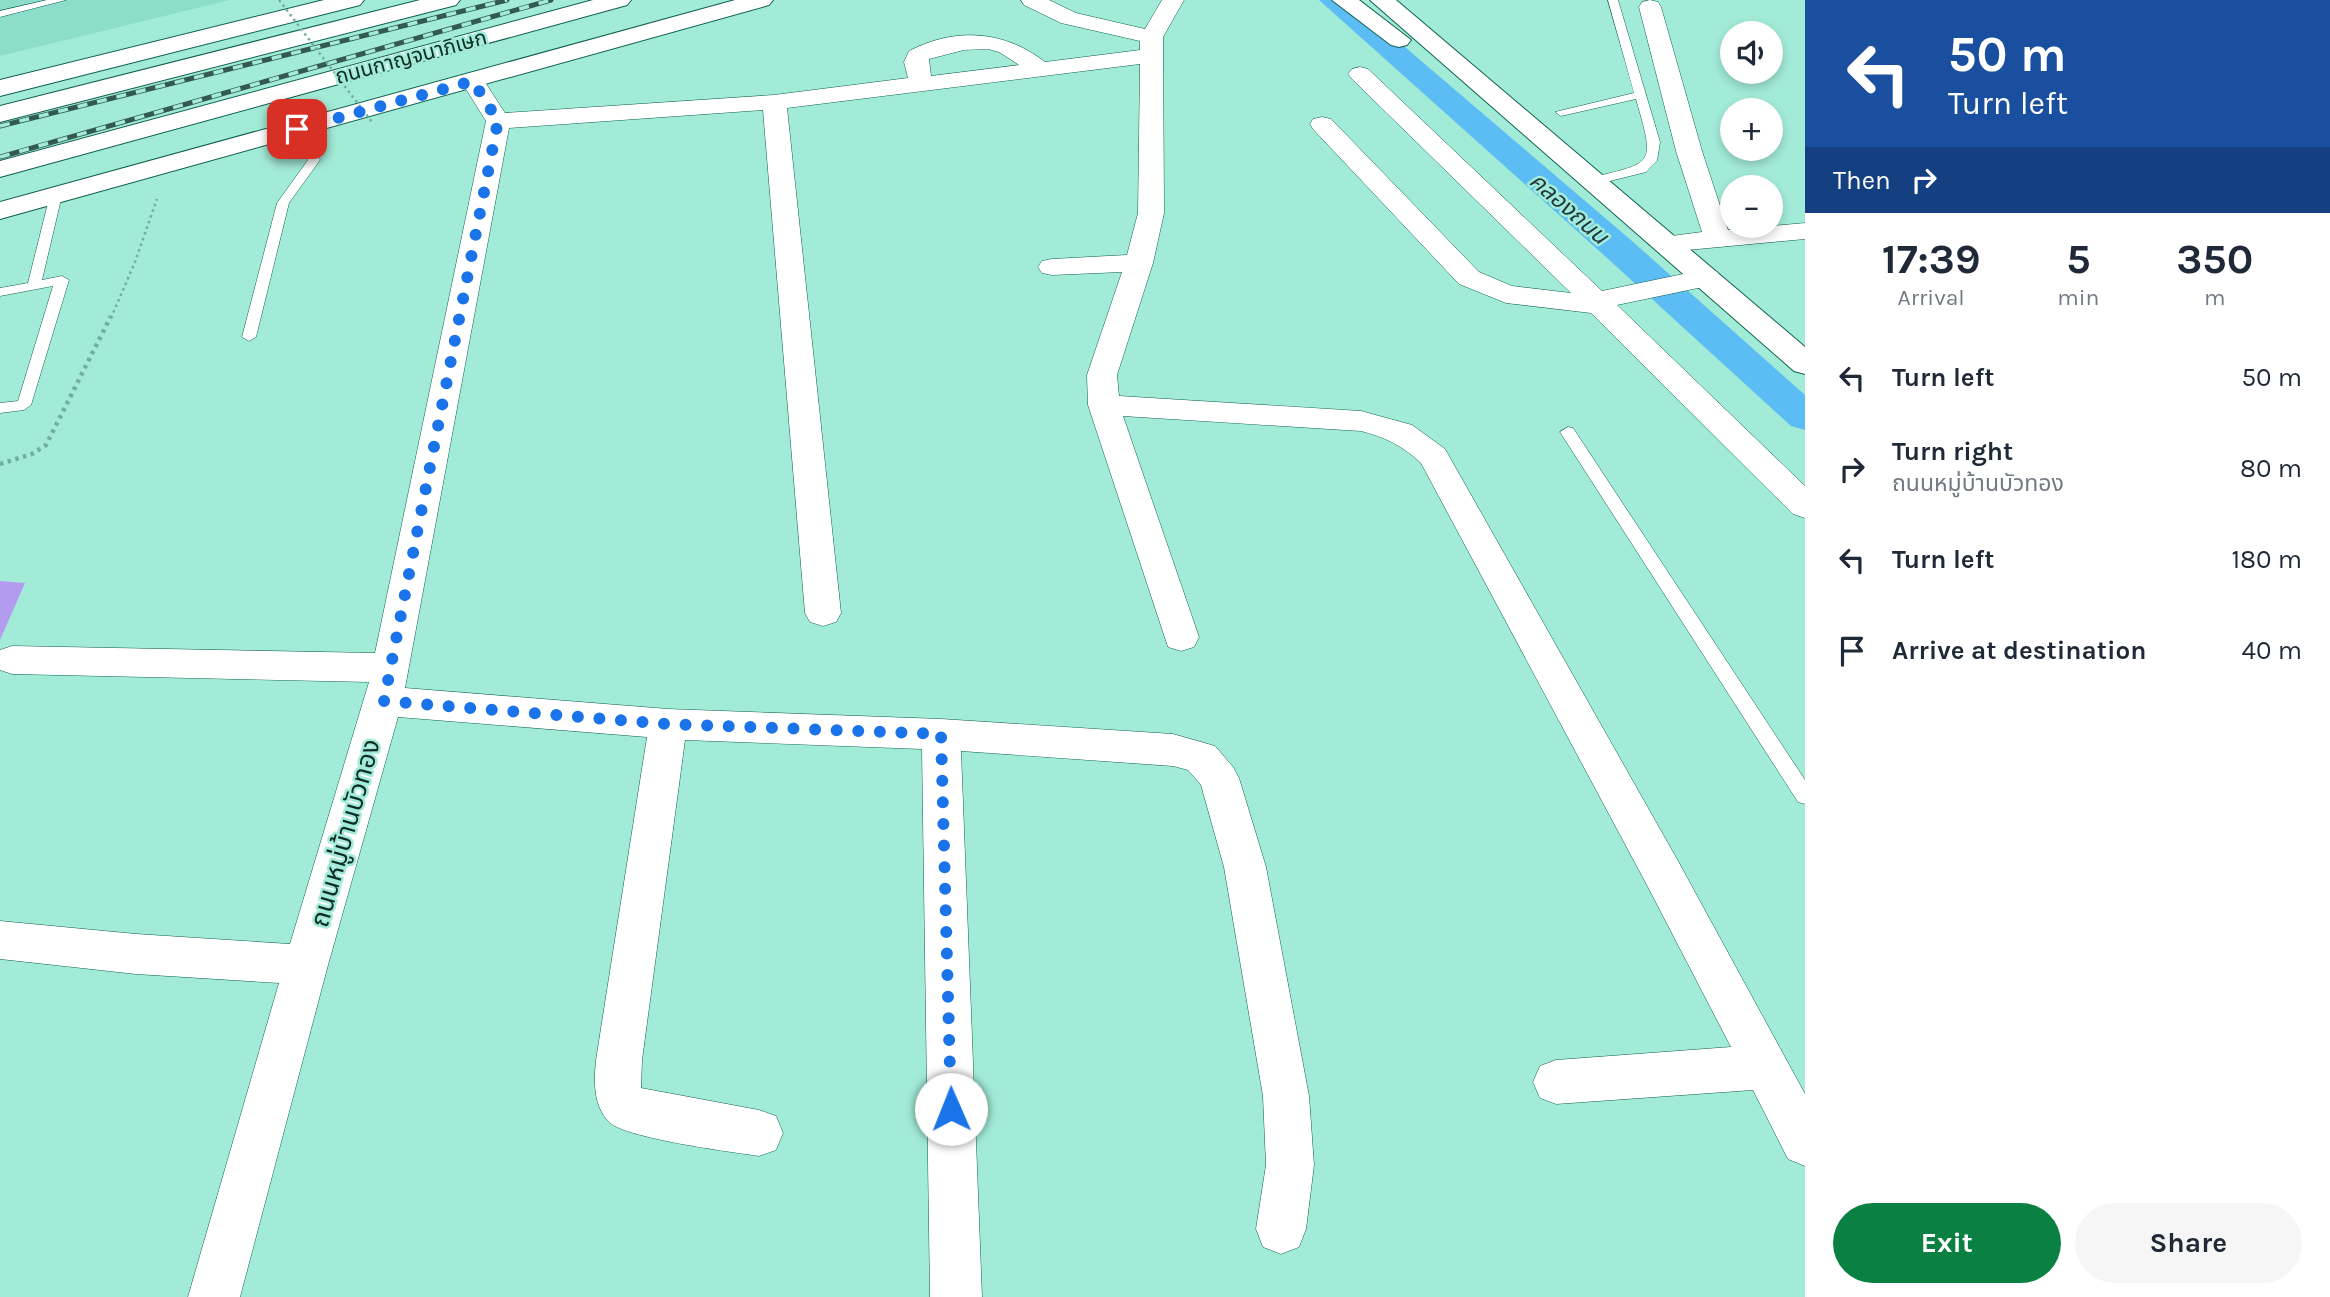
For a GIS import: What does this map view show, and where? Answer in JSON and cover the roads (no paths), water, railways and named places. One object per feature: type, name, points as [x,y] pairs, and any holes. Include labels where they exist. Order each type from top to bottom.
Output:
[{"type":"main road","points":[[0,88],[352,0]]},
{"type":"main road","name":"ถนนกาญจนาภิเษก","points":[[0,112],[448,0]]},
{"type":"main road","name":"ถนนกาญจนาภิเษก","points":[[0,169],[619,0]]},
{"type":"main road","points":[[0,211],[761,0]]},
{"type":"main road","points":[[1344,0],[1396,38],[1492,94]]},
{"type":"main road","points":[[1382,0],[1805,364]]},
{"type":"street","points":[[1032,0],[1069,18],[1152,47]]},
{"type":"street","points":[[1173,0],[1152,47],[1151,213],[1139,263],[1102,375],[1104,405],[1181,637]]},
{"type":"street","points":[[1650,7],[1689,151],[1718,241]]},
{"type":"street","points":[[921,82],[917,56],[925,51],[968,41],[990,40],[1004,44],[1040,70]]},
{"type":"street","points":[[473,81],[498,121],[774,102],[921,82],[1040,70],[1152,47]]},
{"type":"street","points":[[1360,74],[1598,302],[1805,506]]},
{"type":"street","points":[[774,102],[822,613]]},
{"type":"street","name":"ถนนหมู่บ้านบัวทอง","points":[[214,1297],[387,685],[498,121]]},
{"type":"street","points":[[1322,124],[1469,278],[1490,290],[1506,294],[1598,302],[1707,278]]},
{"type":"street","points":[[1666,244],[1805,231]]},
{"type":"street","points":[[1052,267],[1139,263]]},
{"type":"street","points":[[1104,405],[1361,421],[1396,429],[1414,438],[1434,457],[1805,1142]]},
{"type":"street","points":[[12,660],[387,685],[668,724],[941,734],[1173,750],[1201,757],[1220,778],[1245,867],[1286,1096],[1290,1165],[1281,1229]]},
{"type":"street","points":[[668,724],[619,1060],[617,1094],[622,1104],[630,1110],[759,1133]]},
{"type":"street","points":[[941,734],[956,1297]]},
{"type":"street","points":[[0,940],[136,954],[306,965]]},
{"type":"street","points":[[1556,1082],[1765,1067]]},
{"type":"lane","points":[[0,14],[61,0]]},
{"type":"lane","points":[[1594,181],[1642,169],[1651,161],[1654,142],[1613,0]]},
{"type":"lane","points":[[1560,112],[1640,95]]},
{"type":"lane","points":[[249,338],[283,203],[288,191],[309,171],[314,160],[297,129]]},
{"type":"lane","points":[[34,286],[56,195]]},
{"type":"lane","points":[[0,292],[62,280],[24,405],[0,408]]},
{"type":"lane","points":[[1568,432],[1805,796]]},
{"type":"waterway","name":"คลองถนน","points":[[1333,0],[1619,249],[1805,417]]},
{"type":"railway","points":[[0,126],[507,0]]},
{"type":"railway","points":[[0,157],[551,0]]}]
